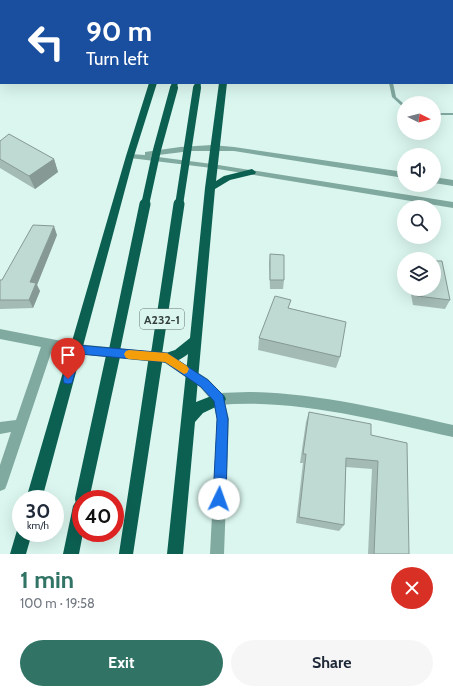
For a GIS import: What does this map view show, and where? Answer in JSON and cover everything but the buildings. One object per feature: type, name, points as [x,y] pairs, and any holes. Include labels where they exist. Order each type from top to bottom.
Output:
[{"type":"highway","points":[[37,490],[130,156],[153,84]]},
{"type":"highway","name":"A232-1","points":[[84,490],[158,150],[175,84]]},
{"type":"highway","name":"A232-1","points":[[126,554],[198,84]]},
{"type":"highway","points":[[175,554],[212,166],[223,84]]},
{"type":"highway","points":[[210,188],[227,178],[252,172]]},
{"type":"highway","points":[[167,358],[179,354],[196,340]]},
{"type":"highway","points":[[189,418],[198,408],[219,399]]},
{"type":"highway","points":[[18,554],[21,542]]},
{"type":"highway","points":[[71,554],[74,542]]},
{"type":"street","points":[[130,156],[177,149],[215,147],[397,174]]},
{"type":"street","points":[[130,156],[252,172],[453,205]]},
{"type":"street","points":[[441,181],[453,183]]},
{"type":"street","points":[[0,334],[77,349],[167,358],[204,383],[219,399],[222,419],[217,554]]},
{"type":"street","points":[[0,484],[48,344]]},
{"type":"street","points":[[219,399],[245,396],[280,398],[381,416],[453,431]]},
{"type":"street","points":[[0,428],[20,425]]},
{"type":"lane","points":[[391,84],[394,97],[397,100]]},
{"type":"lane","points":[[441,114],[453,114]]},
{"type":"slow traffic","points":[[129,354],[167,358],[184,369]]},
{"type":"route","points":[[68,379],[77,349],[167,358],[204,383],[219,399],[222,419],[219,499]]}]
